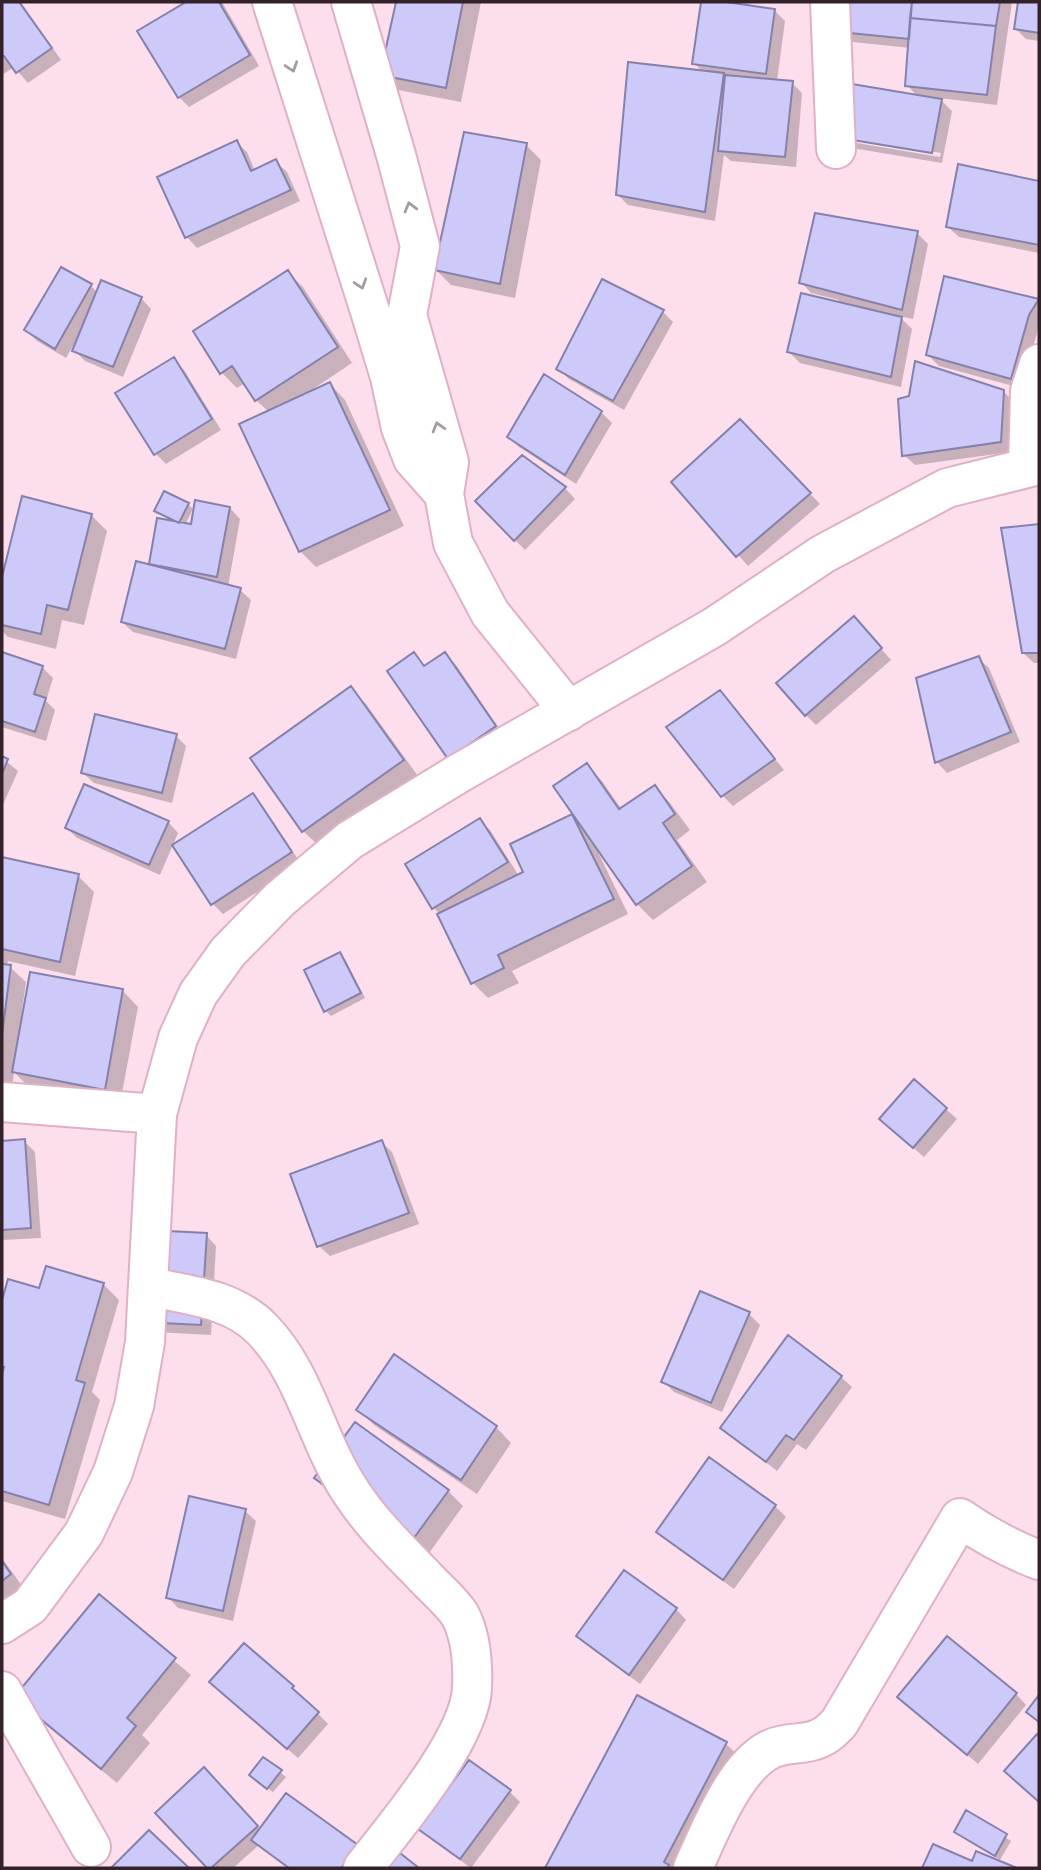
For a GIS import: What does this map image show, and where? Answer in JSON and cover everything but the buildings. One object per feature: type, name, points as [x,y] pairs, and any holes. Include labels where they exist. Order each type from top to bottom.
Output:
[{"type":"street","points":[[272,2],[390,377],[401,428],[413,459],[444,494]]},
{"type":"street","points":[[351,2],[420,246],[407,315],[449,462],[444,494],[453,543],[490,613],[569,711]]},
{"type":"street","points":[[830,2],[836,149]]},
{"type":"street","points":[[2,1624],[30,1606],[84,1533],[113,1472],[134,1406],[145,1342],[150,1287],[157,1114],[178,1038],[198,994],[228,953],[280,899],[350,840],[456,775],[714,627],[823,554],[947,488],[1034,466],[1030,391],[1039,364]]},
{"type":"street","points":[[2,1102],[157,1114]]},
{"type":"street","points":[[150,1287],[204,1298],[240,1311],[262,1329],[283,1354],[301,1387],[321,1435],[350,1491],[386,1536],[460,1615],[471,1653],[472,1691],[461,1726],[439,1766],[363,1868]]},
{"type":"street","points":[[693,1868],[715,1818],[738,1779],[758,1758],[770,1749],[821,1738],[839,1723],[960,1518],[985,1536],[1039,1560]]},
{"type":"street","points":[[2,1691],[91,1847]]}]
